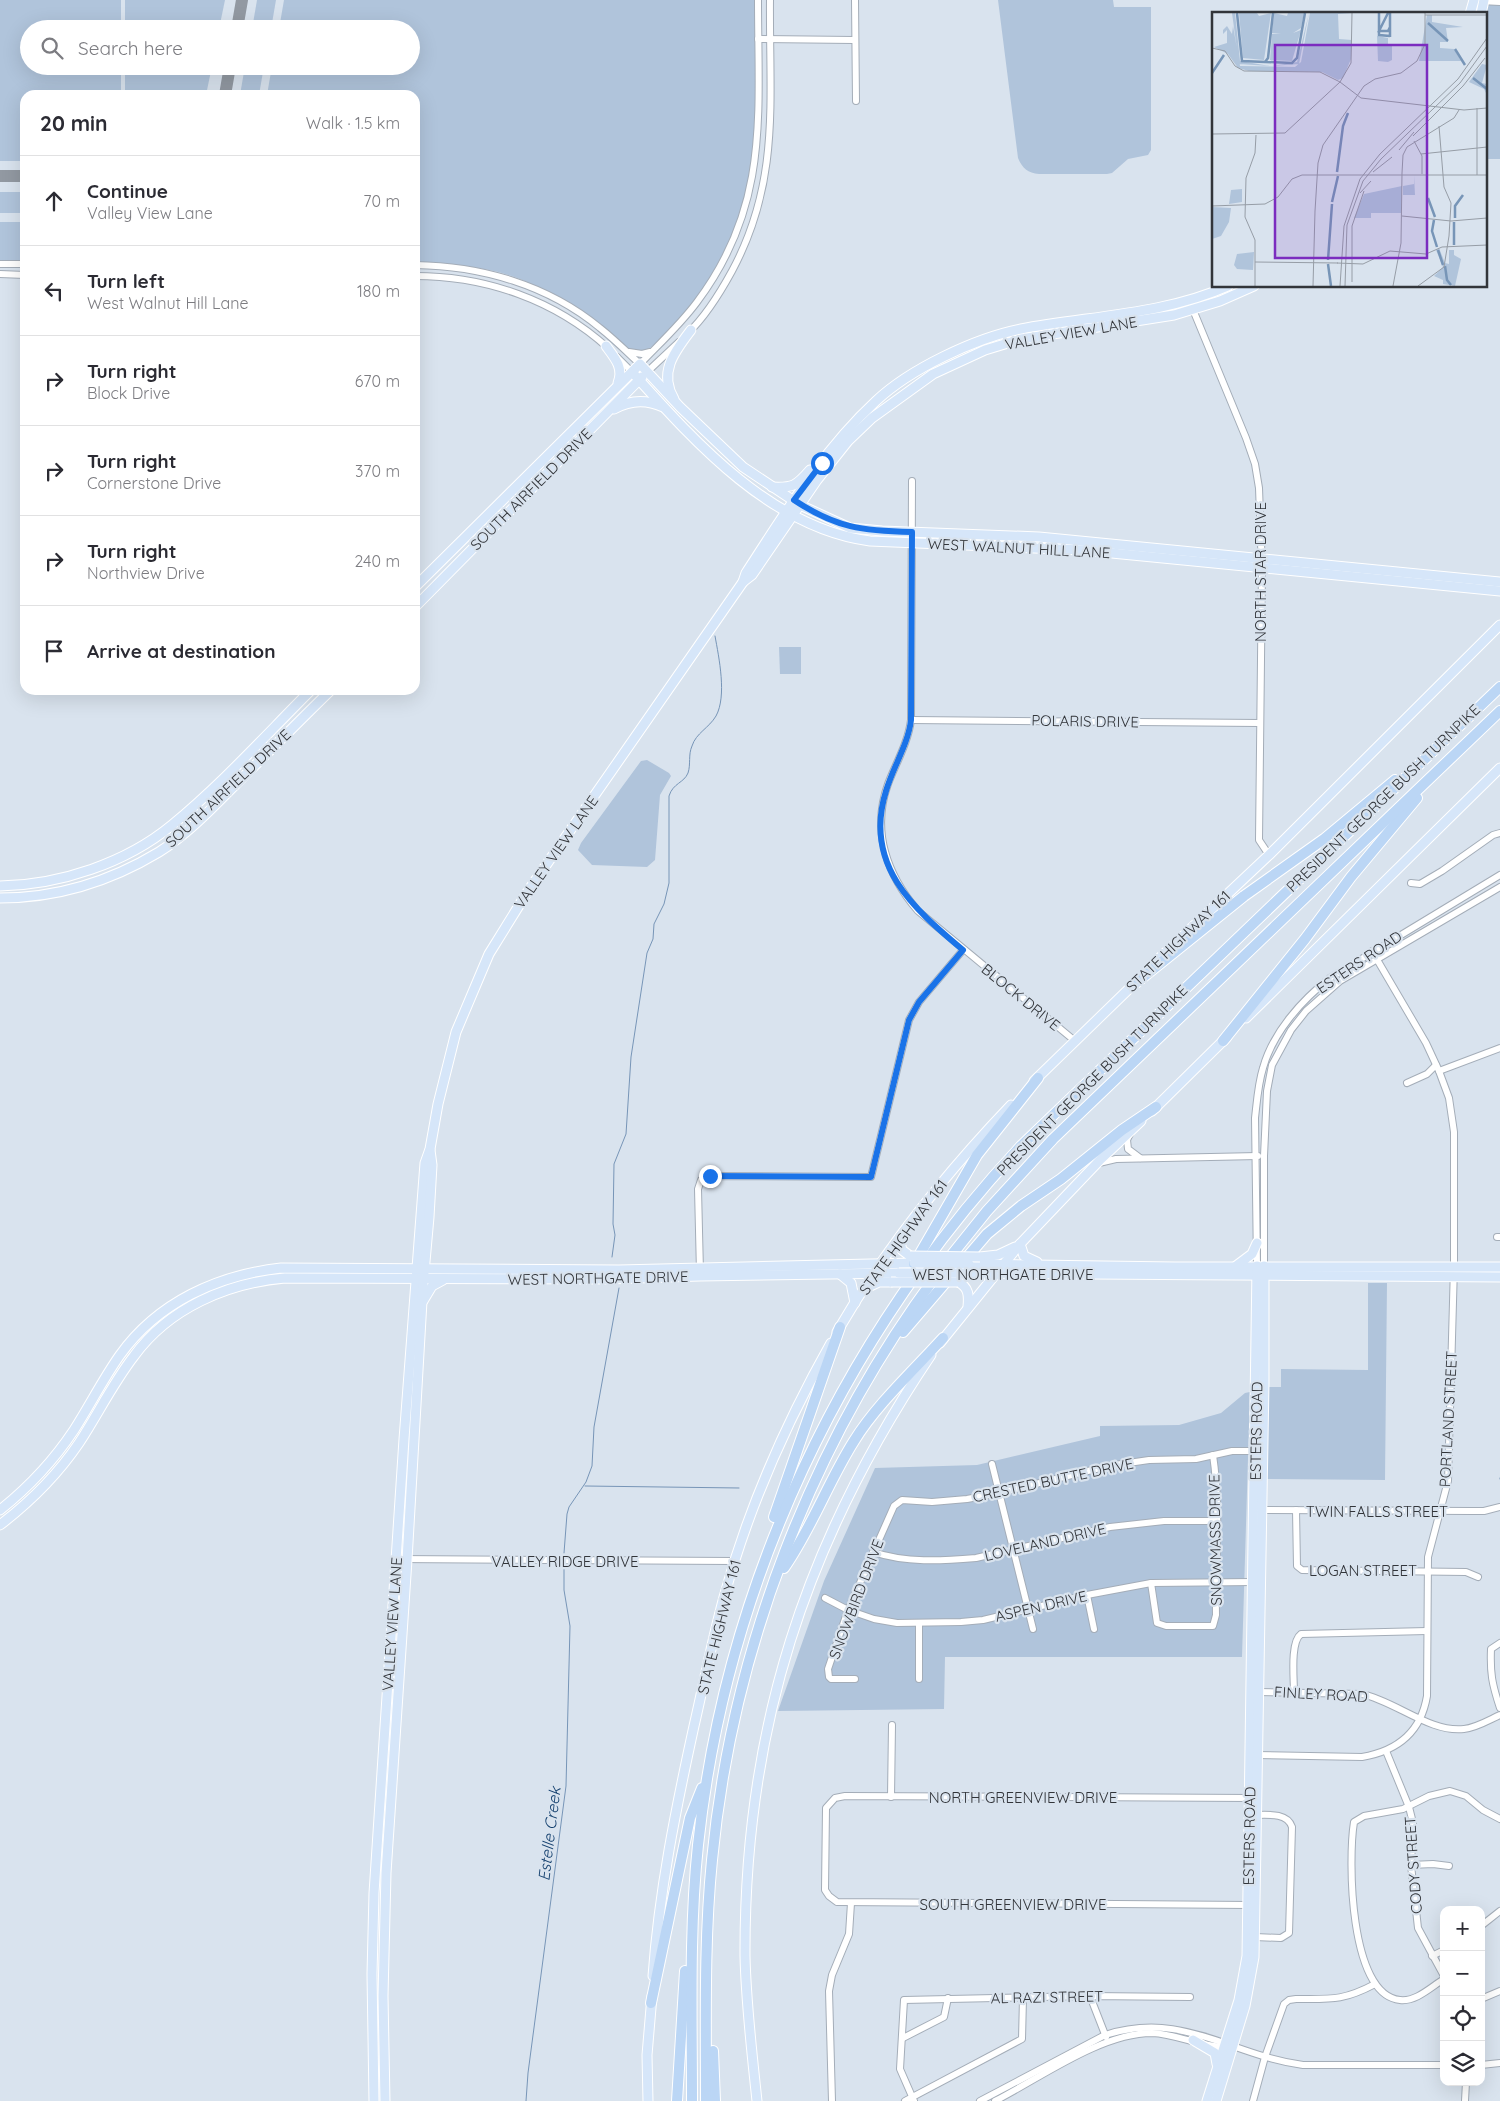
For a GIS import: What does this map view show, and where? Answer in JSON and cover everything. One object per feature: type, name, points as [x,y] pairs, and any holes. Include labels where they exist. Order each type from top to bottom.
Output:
[{"type":"highway","name":"PRESIDENT GEORGE BUSH TURNPIKE","points":[[692,2101],[693,1910],[698,1844],[708,1773],[729,1674],[755,1587],[783,1513],[805,1463],[854,1370],[885,1320],[954,1223],[1027,1140],[1500,686]]},
{"type":"highway","name":"PRESIDENT GEORGE BUSH TURNPIKE","points":[[706,2101],[706,1991],[709,1896],[714,1838],[746,1673],[775,1581],[797,1524],[820,1469],[849,1412],[920,1297],[960,1244],[1030,1162],[1500,711]]},
{"type":"highway","points":[[1132,986],[1244,896],[1324,838],[1382,789],[1428,755]]},
{"type":"highway","points":[[1223,1041],[1305,939],[1351,877],[1440,769]]},
{"type":"highway","points":[[885,1320],[905,1280],[977,1155],[1038,1078]]},
{"type":"highway","points":[[881,1358],[987,1234],[1020,1206],[1061,1179],[1122,1130],[1156,1107]]},
{"type":"highway","points":[[755,1587],[767,1535],[840,1327]]},
{"type":"highway","points":[[775,1581],[797,1549],[855,1439],[878,1409],[943,1338]]},
{"type":"highway","points":[[651,2003],[690,1818],[708,1773]]},
{"type":"highway","points":[[677,2101],[686,1960],[693,1910]]},
{"type":"highway","points":[[706,1991],[712,2038],[715,2101]]},
{"type":"main road","name":"VALLEY VIEW LANE","points":[[743,582],[746,572],[797,503],[822,463],[849,429],[876,401],[911,375],[954,352],[987,338],[1018,329],[1151,309],[1189,300],[1222,288]]},
{"type":"main road","name":"VALLEY VIEW LANE","points":[[797,503],[810,491],[848,441],[872,418],[933,374],[960,360],[1021,339],[1168,316],[1194,309],[1249,288]]},
{"type":"main road","points":[[680,407],[670,388],[668,368],[673,354],[691,330]]},
{"type":"main road","points":[[606,346],[618,363],[621,372],[618,383]]},
{"type":"main road","name":"WEST WALNUT HILL LANE","points":[[640,364],[680,407],[743,467],[797,503],[850,528],[1039,537],[1159,558],[1262,569],[1443,581],[1500,582]]},
{"type":"main road","name":"SOUTH AIRFIELD DRIVE","points":[[420,582],[618,383],[640,364]]},
{"type":"main road","name":"WEST WALNUT HILL LANE","points":[[632,372],[732,473],[750,488],[809,523],[850,539],[912,543],[1160,548],[1262,558],[1443,581],[1500,591]]},
{"type":"main road","name":"SOUTH AIRFIELD DRIVE","points":[[420,602],[490,528],[647,372]]},
{"type":"main road","points":[[605,415],[619,406],[636,402],[646,401],[666,408]]},
{"type":"main road","points":[[771,487],[790,488],[795,486],[814,465],[822,463]]},
{"type":"main road","points":[[810,491],[810,499],[813,504],[832,520]]},
{"type":"main road","name":"VALLEY VIEW LANE","points":[[385,2101],[383,1996],[385,1907],[407,1560],[420,1268],[418,1239],[425,1163],[430,1150],[438,1104],[456,1032],[489,954],[528,891],[743,582],[752,575],[784,528],[790,513]]},
{"type":"main road","points":[[784,528],[798,522],[809,523]]},
{"type":"main road","points":[[1159,558],[1160,548]]},
{"type":"main road","name":"STATE HIGHWAY 161","points":[[648,2101],[651,2003],[661,1908],[681,1786],[715,1632],[734,1561],[780,1442],[806,1388],[840,1327],[880,1263],[980,1137],[1157,959],[1269,855],[1500,625]]},
{"type":"main road","name":"SOUTH AIRFIELD DRIVE","points":[[0,886],[33,883],[77,874],[127,853],[172,825],[306,695]]},
{"type":"main road","name":"SOUTH AIRFIELD DRIVE","points":[[0,898],[33,897],[81,887],[135,865],[160,851],[181,836],[326,695]]},
{"type":"main road","points":[[239,762],[249,771]]},
{"type":"main road","points":[[757,2101],[746,1984],[746,1911],[756,1790],[779,1677],[805,1595],[848,1495],[902,1399],[943,1338],[1020,1244],[1096,1164],[1500,768]]},
{"type":"main road","name":"VALLEY VIEW LANE","points":[[420,1268],[427,1252],[432,1165],[430,1150]]},
{"type":"main road","points":[[903,1232],[900,1242],[907,1260],[998,1255],[1020,1244]]},
{"type":"main road","points":[[398,1268],[411,1260],[418,1239]]},
{"type":"main road","points":[[1257,1243],[1252,1254],[1236,1271],[1249,1283],[1257,1296]]},
{"type":"main road","points":[[1020,1244],[1024,1256],[1029,1260],[1042,1264]]},
{"type":"main road","points":[[427,1252],[436,1264],[461,1269]]},
{"type":"main road","name":"WEST NORTHGATE DRIVE","points":[[262,1275],[282,1268],[420,1268],[643,1279],[700,1272],[907,1260],[969,1264],[1042,1264],[1176,1271]]},
{"type":"main road","points":[[1359,1266],[1362,1276]]},
{"type":"main road","name":"WEST NORTHGATE DRIVE","points":[[1261,1271],[1359,1266],[1500,1267]]},
{"type":"main road","name":"WEST NORTHGATE DRIVE","points":[[700,1272],[995,1274],[1261,1271],[1362,1276],[1500,1276]]},
{"type":"main road","name":"ESTERS ROAD","points":[[1259,1451],[1257,1296],[1261,1271]]},
{"type":"main road","name":"ESTERS ROAD","points":[[1216,2101],[1227,2045],[1245,1977],[1252,1905],[1261,1271]]},
{"type":"main road","points":[[839,1274],[852,1286],[855,1303]]},
{"type":"main road","points":[[0,1510],[17,1496],[48,1464],[73,1431],[120,1355],[146,1326],[165,1310],[202,1288],[231,1277],[262,1275]]},
{"type":"main road","points":[[0,1525],[45,1485],[78,1444],[134,1355],[166,1323],[206,1297],[244,1284],[262,1275]]},
{"type":"main road","name":"WEST NORTHGATE DRIVE","points":[[262,1275],[285,1278],[445,1280],[558,1275]]},
{"type":"main road","points":[[386,1278],[406,1285],[418,1301],[432,1286],[445,1280]]},
{"type":"main road","points":[[864,1289],[879,1282],[958,1282],[966,1288],[969,1296],[968,1307]]},
{"type":"main road","name":"VALLEY VIEW LANE","points":[[374,2101],[372,1974],[374,1906],[396,1559],[418,1301]]},
{"type":"main road","points":[[91,1403],[100,1409]]},
{"type":"main road","points":[[384,1746],[394,1746]]},
{"type":"main road","name":"ESTERS ROAD","points":[[1207,2101],[1218,2066],[1251,1980],[1255,1938],[1252,1905]]},
{"type":"main road","points":[[374,1906],[385,1907]]},
{"type":"main road","points":[[1193,2040],[1215,2053],[1218,2066]]},
{"type":"street","points":[[640,364],[680,322],[707,288],[722,265],[737,233],[745,209],[753,176],[758,130],[758,0]]},
{"type":"street","points":[[647,372],[691,330],[718,295],[749,236],[756,218],[765,180],[770,138],[770,0]]},
{"type":"street","points":[[855,0],[856,101]]},
{"type":"street","points":[[1474,0],[1500,2]]},
{"type":"street","points":[[758,39],[854,40]]},
{"type":"street","points":[[20,264],[3,264],[3,274],[20,275]]},
{"type":"street","name":"WEST WALNUT HILL LANE","points":[[420,265],[445,266],[514,280],[568,305],[599,327],[640,364]]},
{"type":"street","points":[[480,282],[482,272]]},
{"type":"street","name":"WEST WALNUT HILL LANE","points":[[420,276],[480,282],[511,290],[537,301],[568,318],[606,346],[632,372]]},
{"type":"street","points":[[707,288],[718,295]]},
{"type":"street","name":"NORTH STAR DRIVE","points":[[1189,300],[1255,464],[1261,506],[1262,558],[1259,840],[1269,855]]},
{"type":"street","points":[[625,351],[634,354],[652,352]]},
{"type":"street","name":"BLOCK DRIVE","points":[[912,481],[911,720],[908,737],[888,785],[881,812],[884,850],[891,872],[904,894],[918,911],[1075,1041]]},
{"type":"street","name":"POLARIS DRIVE","points":[[911,720],[1260,723]]},
{"type":"street","points":[[1411,883],[1420,884],[1493,835],[1500,833]]},
{"type":"street","name":"ESTERS ROAD","points":[[1261,1271],[1257,1243],[1255,1118],[1263,1067],[1269,1052],[1290,1018],[1314,991],[1330,978],[1500,875]]},
{"type":"street","name":"ESTERS ROAD","points":[[1261,1271],[1268,1084],[1277,1054],[1291,1030],[1328,990],[1500,887]]},
{"type":"street","points":[[700,1272],[698,1189],[701,1180],[710,1176],[871,1177],[909,1020],[919,1002],[963,950]]},
{"type":"street","name":"PORTLAND STREET","points":[[1254,1755],[1362,1757],[1386,1751],[1406,1738],[1421,1718],[1427,1696],[1428,1557],[1448,1481],[1454,1266],[1454,1132],[1449,1098],[1438,1068],[1372,951]]},
{"type":"street","points":[[1407,1083],[1438,1068],[1500,1048]]},
{"type":"street","points":[[1269,1052],[1277,1054]]},
{"type":"street","points":[[1134,1127],[1127,1140],[1128,1149],[1141,1159]]},
{"type":"street","points":[[1096,1164],[1116,1159],[1264,1156]]},
{"type":"street","name":"CRESTED BUTTE DRIVE","points":[[902,1500],[932,1502],[999,1493],[1100,1468],[1149,1460],[1196,1459],[1232,1451],[1259,1451]]},
{"type":"street","name":"SNOWMASS DRIVE","points":[[1151,1584],[1157,1624],[1166,1626],[1212,1626],[1216,1615],[1217,1521],[1217,1482],[1213,1454]]},
{"type":"street","points":[[992,1464],[1033,1630]]},
{"type":"street","name":"SNOWBIRD DRIVE","points":[[856,1679],[835,1680],[829,1677],[828,1669],[848,1610],[873,1552],[894,1506],[902,1500]]},
{"type":"street","name":"TWIN FALLS STREET","points":[[1258,1510],[1484,1511],[1500,1507]]},
{"type":"street","name":"LOGAN STREET","points":[[1296,1510],[1298,1568],[1302,1570],[1428,1571]]},
{"type":"street","name":"LOVELAND DRIVE","points":[[873,1552],[890,1558],[932,1561],[976,1558],[1125,1525],[1164,1521],[1217,1521]]},
{"type":"street","name":"VALLEY RIDGE DRIVE","points":[[396,1559],[734,1561]]},
{"type":"street","points":[[1428,1571],[1466,1572],[1478,1578]]},
{"type":"street","name":"ASPEN DRIVE","points":[[825,1598],[848,1610],[874,1619],[898,1623],[919,1623],[983,1620],[1086,1595],[1151,1584],[1257,1582]]},
{"type":"street","points":[[1086,1595],[1094,1629]]},
{"type":"street","points":[[919,1623],[919,1679]]},
{"type":"street","points":[[1294,1693],[1294,1645],[1297,1637],[1301,1634],[1427,1631]]},
{"type":"street","points":[[1500,1643],[1491,1649],[1490,1671],[1491,1683],[1500,1708]]},
{"type":"street","name":"FINLEY ROAD","points":[[1255,1692],[1362,1694],[1376,1697],[1445,1728],[1464,1729],[1500,1715]]},
{"type":"street","points":[[891,1797],[892,1725]]},
{"type":"street","name":"CODY STREET","points":[[1386,1751],[1413,1824],[1414,1835],[1410,1865],[1418,1928],[1440,1971]]},
{"type":"street","points":[[1440,1981],[1417,1997],[1408,2000],[1391,1998],[1383,1993],[1375,1984],[1359,1946],[1352,1900],[1354,1822],[1364,1816],[1388,1813],[1408,1807],[1429,1796],[1450,1791],[1466,1796],[1483,1810],[1500,1819]]},
{"type":"street","name":"NORTH GREENVIEW DRIVE","points":[[826,1841],[826,1808],[835,1798],[1254,1798]]},
{"type":"street","points":[[1253,1815],[1283,1816],[1291,1823],[1289,1933],[1281,1938],[1255,1938]]},
{"type":"street","name":"SOUTH GREENVIEW DRIVE","points":[[826,1841],[825,1890],[837,1902],[1252,1905]]},
{"type":"street","points":[[1410,1865],[1449,1866]]},
{"type":"street","points":[[832,2101],[828,1991],[832,1975],[849,1934],[851,1903]]},
{"type":"street","points":[[1485,1923],[1500,1911]]},
{"type":"street","points":[[1432,1956],[1442,1951]]},
{"type":"street","points":[[1253,2101],[1265,2057],[1284,2004],[1290,2000],[1349,1997],[1375,1984]]},
{"type":"street","points":[[1485,1997],[1500,1991]]},
{"type":"street","points":[[1090,1996],[1106,2038]]},
{"type":"street","name":"AL RAZI STREET","points":[[902,2038],[904,2000],[1090,1996],[1190,1997]]},
{"type":"street","points":[[915,2100],[900,2069],[902,2038],[944,2018],[948,1998]]},
{"type":"street","points":[[906,2101],[915,2100],[1022,2039],[1023,1998]]},
{"type":"street","points":[[980,2101],[1106,2038],[1134,2028],[1166,2027],[1265,2057],[1303,2065],[1440,2065]]},
{"type":"street","points":[[996,2101],[1106,2038],[1150,2033],[1227,2045]]},
{"type":"street","points":[[1485,2065],[1500,2063]]},
{"type":"street","points":[[1465,2101],[1466,2086]]},
{"type":"shaded area","points":[[0,0],[121,0],[121,20],[20,20],[20,75],[121,75],[121,90],[20,90],[20,161],[0,161]]},
{"type":"shaded area","points":[[125,0],[225,0],[221,20],[125,20]]},
{"type":"shaded area","points":[[257,0],[276,0],[273,20],[254,20]]},
{"type":"shaded area","points":[[284,0],[756,0],[755,137],[745,200],[732,237],[723,255],[691,305],[659,341],[642,351],[631,350],[607,336],[550,295],[510,275],[478,268],[420,263],[420,90],[268,90],[270,75],[420,75],[420,20],[281,20]]},
{"type":"shaded area","points":[[998,0],[1113,0],[1114,7],[1151,7],[1151,150],[1148,155],[1128,159],[1112,173],[1107,174],[1039,174],[1029,171],[1021,165],[1018,158]]},
{"type":"shaded area","points":[[1487,0],[1500,0],[1500,159],[1488,159],[1488,12],[1484,12]]},
{"type":"shaded area","points":[[125,75],[210,75],[207,90],[125,90]]},
{"type":"shaded area","points":[[243,75],[262,75],[260,90],[241,90]]},
{"type":"shaded area","points":[[0,192],[20,192],[20,213],[0,213]]},
{"type":"shaded area","points":[[0,222],[20,222],[20,261],[0,261]]},
{"type":"shaded area","points":[[779,647],[801,647],[801,674],[780,674]]},
{"type":"shaded area","points":[[647,760],[671,776],[660,795],[655,860],[647,867],[592,865],[578,850],[581,843],[641,761]]},
{"type":"shaded area","points":[[1368,1283],[1387,1283],[1385,1480],[1266,1479],[1266,1387],[1281,1387],[1281,1369],[1368,1370]]},
{"type":"shaded area","points":[[1250,1392],[1242,1657],[945,1657],[944,1709],[778,1711],[824,1581],[875,1468],[977,1465],[1100,1436],[1100,1426],[1179,1425],[1221,1413],[1245,1393]]},
{"type":"waterway","points":[[612,1257],[615,1235],[613,1224],[614,1164],[626,1134],[631,1057],[647,953],[653,939],[654,924],[664,904],[669,883],[669,796],[673,788],[688,773],[690,753],[694,741],[713,720],[719,708],[722,688],[715,636]]},
{"type":"waterway","points":[[564,1553],[569,1507],[586,1482],[592,1466],[594,1427],[619,1288]]},
{"type":"waterway","points":[[585,1486],[739,1488]]},
{"type":"waterway","name":"Estelle Creek","points":[[526,2101],[528,2073],[566,1786],[570,1626],[564,1590],[564,1568]]},
{"type":"taxiway","points":[[239,20],[242,0]]},
{"type":"taxiway","points":[[226,90],[228,75]]},
{"type":"taxiway","points":[[0,176],[20,176]]},
{"type":"route","points":[[710,1176],[871,1177],[913,1010],[963,950],[918,911],[904,894],[887,863],[882,840],[881,812],[884,796],[908,737],[911,720],[912,532],[850,528],[800,505],[794,500],[822,463]]}]
